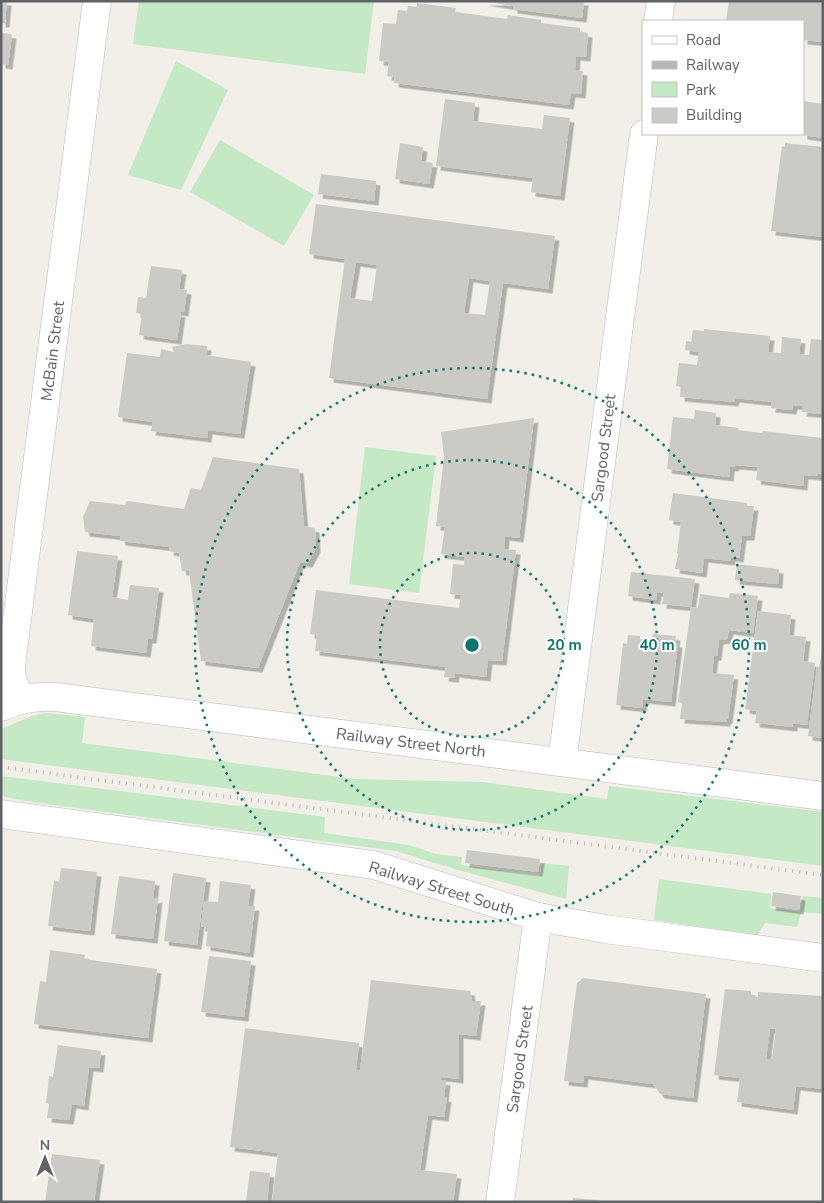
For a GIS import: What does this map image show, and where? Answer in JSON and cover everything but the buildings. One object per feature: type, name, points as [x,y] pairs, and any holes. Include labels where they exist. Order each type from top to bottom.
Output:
[{"type":"street","name":"McBain Street","points":[[11,703],[12,666],[96,1]]},
{"type":"street","points":[[658,20],[661,1]]},
{"type":"street","name":"Sargood Street","points":[[562,762],[644,135]]},
{"type":"street","name":"Railway Street North","points":[[11,703],[37,696],[56,696],[823,796]]},
{"type":"street","name":"Railway Street South","points":[[1,814],[374,865],[538,917],[605,929],[823,958]]},
{"type":"street","name":"Sargood Street","points":[[500,1202],[538,917]]},
{"type":"green space","points":[[139,1],[374,1],[365,74],[133,44]]},
{"type":"green space","points":[[176,61],[228,90],[181,190],[128,175]]},
{"type":"green space","points":[[220,140],[314,195],[284,246],[190,192]]},
{"type":"green space","points":[[365,447],[436,456],[419,593],[349,584]]},
{"type":"green space","points":[[46,713],[85,717],[82,743],[355,779],[483,782],[607,799],[609,786],[823,812],[823,866],[1,759],[1,729],[32,716]]},
{"type":"green space","points":[[1,776],[325,817],[324,833],[409,845],[436,854],[462,857],[461,865],[540,876],[542,863],[569,866],[566,899],[396,851],[25,801],[1,796]]},
{"type":"green space","points":[[659,879],[771,894],[770,908],[800,912],[803,896],[823,898],[823,914],[801,912],[797,927],[765,923],[758,935],[654,920]]},
{"type":"railway","points":[[1,767],[823,875]]}]
